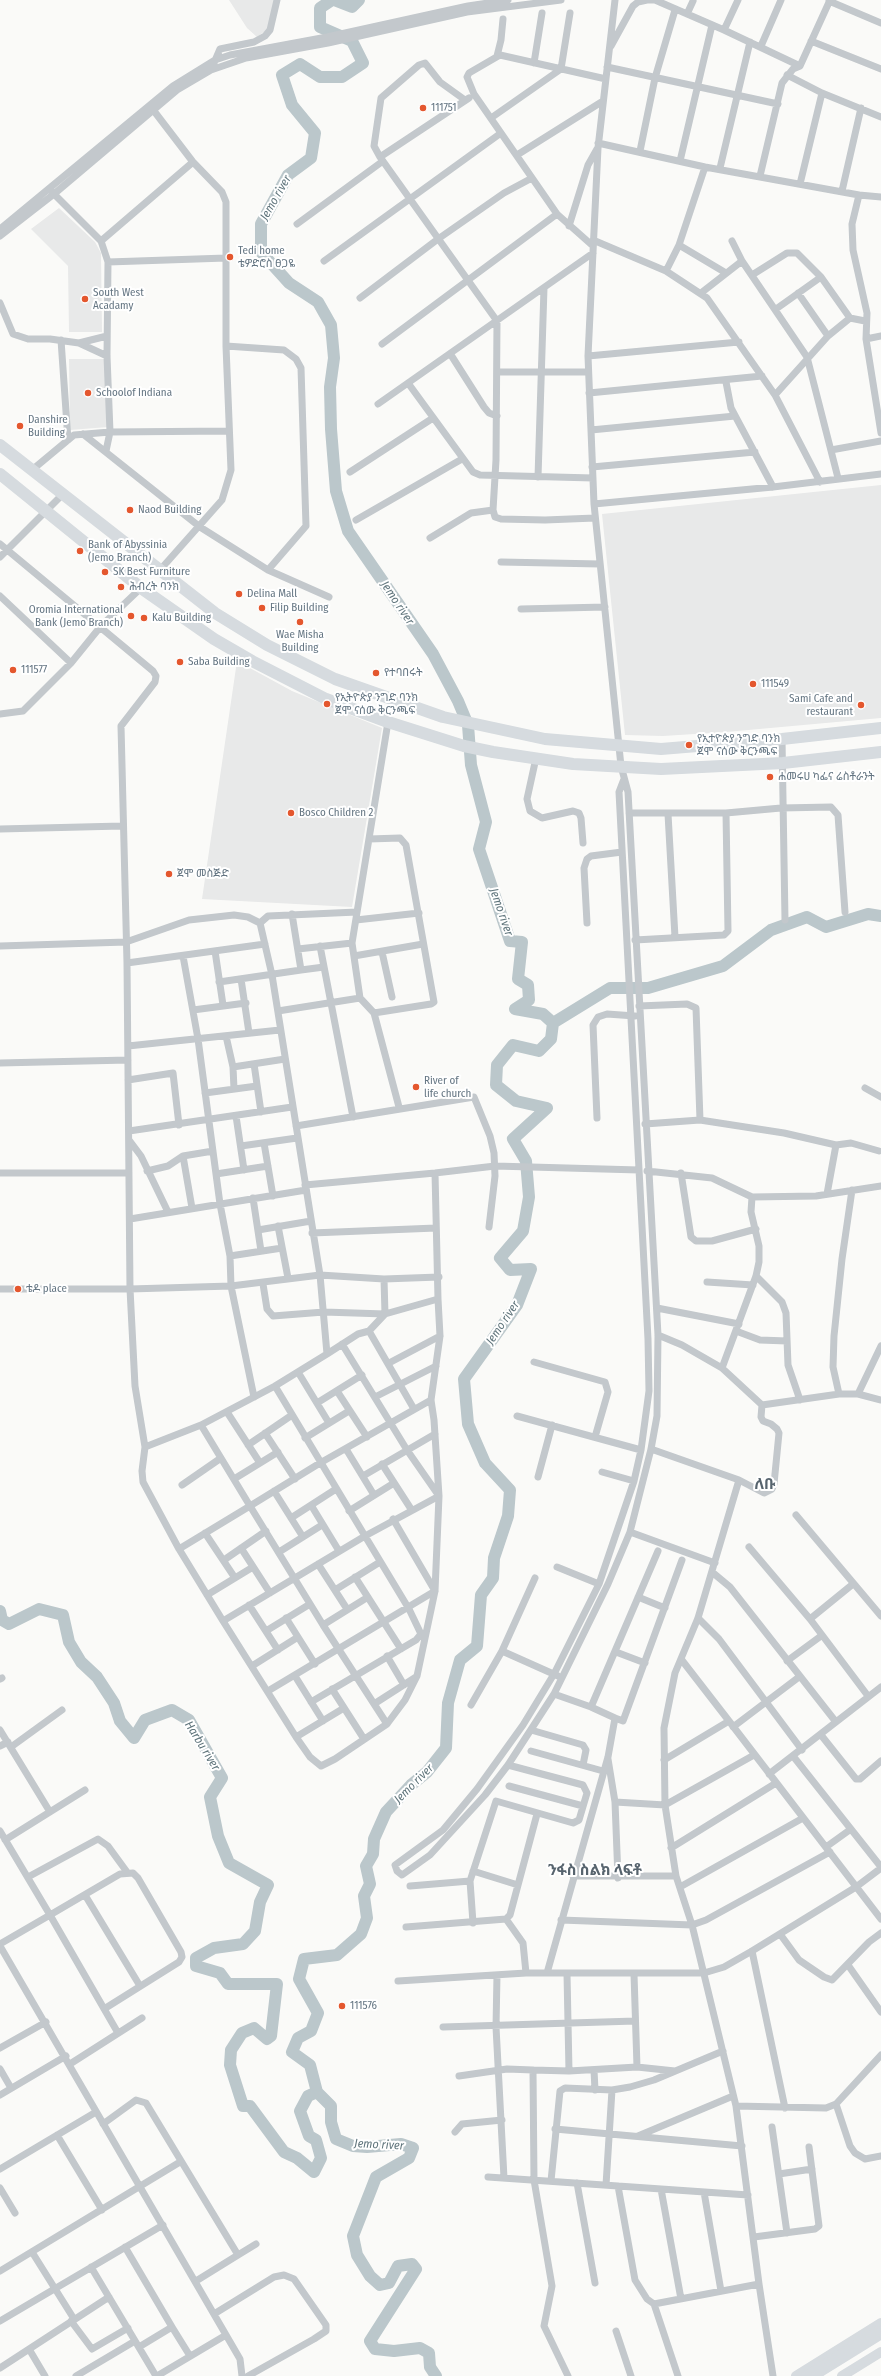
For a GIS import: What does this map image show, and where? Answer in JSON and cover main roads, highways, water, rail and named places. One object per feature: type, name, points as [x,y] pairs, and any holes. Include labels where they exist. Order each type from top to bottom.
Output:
[{"type":"highway","points":[[810,2376],[881,2332]]},
{"type":"highway","points":[[826,2376],[881,2342]]},
{"type":"main road","points":[[0,445],[215,614],[266,645],[335,679],[443,717],[545,739],[619,744],[661,749],[782,739],[881,728]]},
{"type":"main road","points":[[0,474],[141,588],[214,639],[252,661],[326,699],[388,722],[464,746],[493,752],[574,764],[621,766],[661,770],[783,763],[881,752]]},
{"type":"main road","points":[[326,699],[335,679]]},
{"type":"waterway","name":"Jemo river","points":[[332,0],[320,8],[320,27],[352,41],[363,63],[342,77],[320,77],[300,64],[282,75],[292,105],[315,133],[311,158],[288,175],[261,224],[261,252],[289,283],[318,302],[331,325],[334,358],[330,387],[331,429],[336,491],[348,531],[433,654],[458,701],[468,725],[471,765],[486,822],[479,849],[510,941],[522,942],[518,979],[528,985],[529,1000],[515,1009],[543,1014],[553,1023],[551,1039],[539,1051],[513,1045],[497,1065],[496,1085],[516,1101],[547,1108],[513,1139],[526,1161],[529,1197],[523,1231],[500,1258],[510,1270],[531,1269],[517,1305],[464,1379],[468,1424],[485,1463],[510,1490],[508,1516],[494,1558],[493,1578],[481,1595],[477,1646],[460,1660],[448,1703],[446,1748],[427,1772],[411,1785],[386,1812],[374,1839],[373,1854],[366,1866],[370,1884],[364,1896],[367,1918],[361,1934],[337,1955],[304,1959],[299,1979],[318,2013],[311,2031],[298,2038],[292,2052],[310,2065],[317,2092],[331,2106],[331,2122],[336,2139],[353,2146],[367,2147],[401,2144],[413,2148],[409,2158],[376,2177],[353,2236],[357,2255],[370,2276],[380,2285],[389,2283],[398,2266],[412,2264],[416,2269],[370,2341],[375,2349],[394,2351],[420,2348],[429,2353],[430,2367],[436,2376]]},
{"type":"waterway","name":"Jemo river","points":[[334,0],[352,7],[359,0]]},
{"type":"waterway","points":[[553,1023],[610,988],[648,988],[723,966],[771,930],[807,917],[826,927],[868,914],[881,916]]},
{"type":"waterway","name":"Harbu river","points":[[0,1611],[2,1620],[9,1624],[39,1609],[63,1615],[69,1642],[81,1662],[97,1677],[114,1703],[120,1721],[134,1738],[145,1720],[172,1710],[189,1720],[222,1778],[210,1797],[218,1836],[229,1863],[268,1885],[260,1902],[255,1931],[243,1944],[214,1948],[196,1958],[196,1966],[220,1973],[228,1984],[277,1984],[271,2036],[267,2039],[254,2028],[242,2033],[231,2050],[230,2065],[243,2106],[250,2106],[284,2152],[297,2158],[314,2172],[321,2158],[316,2140],[309,2136],[300,2111],[308,2096],[317,2092]]},
{"type":"place","name":"111751","points":[[423,108]]},
{"type":"place","name":"Tedi home ቴዎድሮስ ፀጋዬ","points":[[230,257]]},
{"type":"place","name":"South West Acadamy","points":[[85,299]]},
{"type":"place","name":"Schoolof Indiana","points":[[88,393]]},
{"type":"place","name":"Danshire Building","points":[[20,426]]},
{"type":"place","name":"Naod Building","points":[[130,510]]},
{"type":"place","name":"Bank of Abyssinia (Jemo Branch)","points":[[80,551]]},
{"type":"place","name":"SK Best Furniture","points":[[105,572]]},
{"type":"place","name":"ሕብረት ባንክ","points":[[121,587]]},
{"type":"place","name":"Delina Mall","points":[[239,594]]},
{"type":"place","name":"Filip Building","points":[[262,608]]},
{"type":"place","name":"Oromia International Bank (Jemo Branch)","points":[[131,616]]},
{"type":"place","name":"Kalu Building","points":[[144,618]]},
{"type":"place","name":"Wae Misha Building","points":[[300,622]]},
{"type":"place","name":"Saba Building","points":[[180,662]]},
{"type":"place","name":"111577","points":[[13,670]]},
{"type":"place","name":"የተባበሩት","points":[[376,673]]},
{"type":"place","name":"111549","points":[[753,684]]},
{"type":"place","name":"የኢትዮጵያ ንግድ ባንክ ጀሞ ናሰው ቅርንጫፍ","points":[[327,704]]},
{"type":"place","name":"Sami Cafe and restaurant","points":[[861,705]]},
{"type":"place","name":"የኢተዮጵያ ንግድ ባንክ ጀሞ ናሰው ቅርንጫፍ","points":[[689,745]]},
{"type":"place","name":"ሐመሩሀ ካፌና ሬስቶራንት","points":[[770,777]]},
{"type":"place","name":"Bosco Children 2","points":[[291,813]]},
{"type":"place","name":"ጀሞ መስጅድ","points":[[169,874]]},
{"type":"place","name":"River of life church","points":[[416,1087]]},
{"type":"place","name":"ቴዶ place","points":[[18,1289]]},
{"type":"place","name":"111576","points":[[342,2006]]},
{"type":"district","name":"ለቡ","points":[[765,1485]]},
{"type":"district","name":"ንፋስ ስልክ ላፍቶ","points":[[595,1871]]}]
